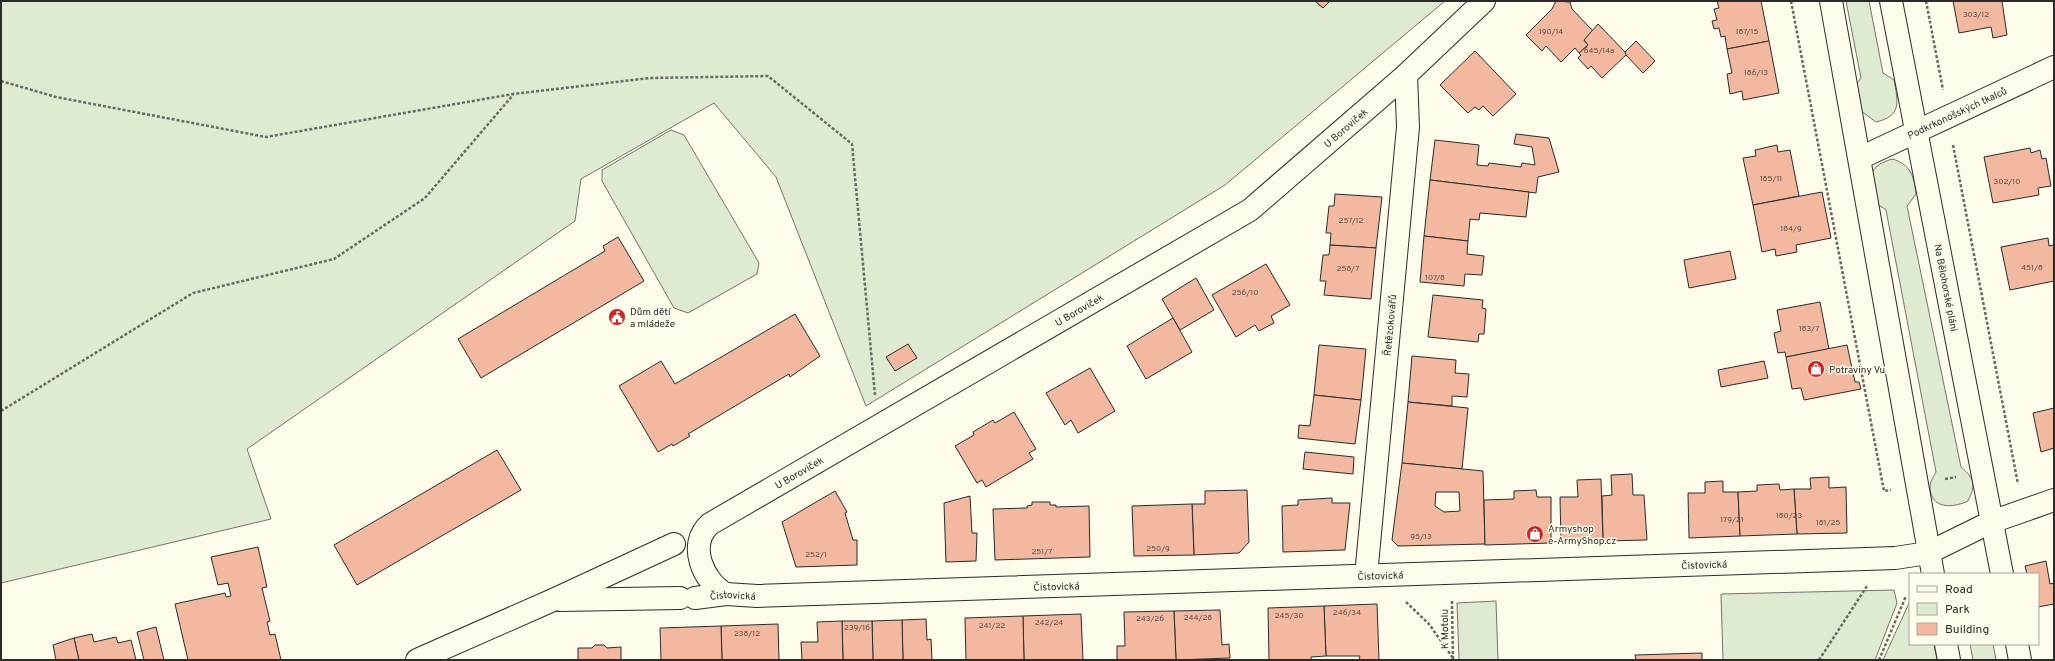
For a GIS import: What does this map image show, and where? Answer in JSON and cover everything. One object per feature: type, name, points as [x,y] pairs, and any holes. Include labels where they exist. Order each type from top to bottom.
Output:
[{"type":"street","name":"U Boroviček","points":[[726,594],[717,590],[709,582],[703,570],[699,550],[700,539],[704,530],[710,524],[1250,210],[1406,75],[1484,1]]},
{"type":"street","points":[[1831,1],[1933,573]]},
{"type":"street","name":"Na Bělohorské pláni","points":[[1891,1],[2002,573]]},
{"type":"street","name":"Podkrkonošských tkalců","points":[[1860,158],[2054,67]]},
{"type":"street","name":"Řetězokovářů","points":[[1366,576],[1408,127],[1406,75]]},
{"type":"street","name":"Čistovická","points":[[417,660],[553,600],[688,598],[726,594],[745,596],[1895,558],[1928,553],[1991,522],[2054,500]]},
{"type":"street","points":[[553,600],[674,544]]},
{"type":"street","points":[[1946,645],[1949,660]]},
{"type":"street","points":[[2017,645],[2020,660]]},
{"type":"path","points":[[1791,1],[1884,491],[1982,471]]},
{"type":"path","points":[[1926,1],[2013,465],[2019,489]]},
{"type":"path","points":[[1,82],[56,97],[266,136],[513,94],[650,78],[768,76],[852,144],[878,426]]},
{"type":"path","points":[[1,411],[193,294],[334,259],[424,198],[513,94]]},
{"type":"path","points":[[1819,660],[1868,584]]},
{"type":"path","points":[[1879,660],[1906,596]]},
{"type":"path","points":[[1402,598],[1429,624],[1453,659]]},
{"type":"path","name":"K Motolu","points":[[1452,598],[1453,659]]},
{"type":"green space","points":[[1,1],[1315,1],[1323,8],[1330,1],[1445,1],[1225,185],[866,406],[776,177],[714,103],[581,179],[575,221],[247,449],[271,519],[1,583]]},
{"type":"green space","points":[[1846,1],[1869,1],[1883,73],[1894,80],[1897,101],[1894,112],[1890,116],[1876,122],[1861,111],[1854,87],[1861,78]]},
{"type":"green space","points":[[671,130],[684,135],[759,263],[757,274],[688,313],[674,308],[602,181],[602,170]]},
{"type":"green space","points":[[1892,159],[1903,164],[1913,177],[1916,194],[1907,206],[1961,467],[1969,475],[1973,482],[1968,501],[1956,505],[1949,506],[1938,503],[1931,494],[1930,484],[1936,472],[1886,210],[1876,203],[1872,187],[1871,181],[1873,171],[1883,162]]},
{"type":"green space","points":[[1894,590],[1897,603],[1875,660],[1723,660],[1721,594]]},
{"type":"green space","points":[[1496,601],[1498,660],[1459,660],[1457,603]]},
{"type":"green space","points":[[1909,603],[1909,645],[1934,645],[1937,660],[1883,660]]},
{"type":"green space","points":[[1970,645],[1993,645],[1996,660],[1973,660]]},
{"type":"building","points":[[1315,1],[1330,1],[1323,8]]},
{"type":"building","points":[[1556,1],[1570,2],[1572,9],[1593,31],[1584,40],[1588,45],[1579,53],[1575,48],[1561,62],[1546,46],[1542,51],[1526,35],[1552,9]]},
{"type":"building","points":[[1717,1],[1761,1],[1769,41],[1727,49],[1725,36],[1721,37],[1719,28],[1714,29],[1712,21],[1717,20],[1714,9],[1719,8]]},
{"type":"building","points":[[1953,1],[2002,1],[2007,35],[1993,38],[1991,27],[1959,33]]},
{"type":"building","points":[[1598,24],[1627,54],[1602,78],[1591,66],[1588,69],[1578,58],[1581,55],[1579,53],[1588,45],[1584,40]]},
{"type":"building","points":[[1636,41],[1655,61],[1643,73],[1625,52]]},
{"type":"building","points":[[1769,41],[1779,93],[1743,100],[1742,91],[1730,94],[1727,74],[1732,73],[1727,49]]},
{"type":"building","points":[[1475,51],[1516,94],[1493,116],[1483,106],[1479,110],[1475,107],[1468,113],[1440,85]]},
{"type":"building","points":[[1516,134],[1549,138],[1559,172],[1538,177],[1536,193],[1430,180],[1435,140],[1479,145],[1477,165],[1488,166],[1489,163],[1521,167],[1522,163],[1535,165],[1532,147],[1514,144]]},
{"type":"building","points":[[1777,145],[1778,152],[1790,150],[1799,196],[1753,205],[1743,158],[1756,156],[1755,150]]},
{"type":"building","points":[[2030,148],[2031,153],[2040,150],[2042,159],[2046,158],[2051,186],[2038,188],[2039,195],[1993,203],[1984,157]]},
{"type":"building","points":[[1430,180],[1529,192],[1526,217],[1480,213],[1479,220],[1470,219],[1468,241],[1424,236]]},
{"type":"building","points":[[1822,192],[1831,238],[1796,245],[1797,252],[1776,256],[1775,249],[1762,252],[1753,205]]},
{"type":"building","points":[[1335,194],[1382,197],[1376,248],[1330,245],[1331,233],[1326,233],[1329,206],[1334,206]]},
{"type":"building","points":[[1424,236],[1468,241],[1467,254],[1484,256],[1482,275],[1465,274],[1464,286],[1420,282]]},
{"type":"building","points":[[618,237],[644,281],[481,378],[458,339],[605,251],[603,246]]},
{"type":"building","points":[[2048,238],[2049,246],[2054,245],[2054,281],[2010,290],[2001,247]]},
{"type":"building","points":[[1330,245],[1376,248],[1371,299],[1324,295],[1326,281],[1320,281],[1323,255],[1329,255]]},
{"type":"building","points":[[1730,251],[1736,279],[1689,288],[1684,260]]},
{"type":"building","points":[[1266,264],[1290,305],[1271,316],[1274,323],[1259,331],[1255,325],[1236,337],[1212,295]]},
{"type":"building","points":[[1196,278],[1214,310],[1180,330],[1162,299]]},
{"type":"building","points":[[1433,295],[1483,300],[1482,308],[1486,309],[1484,334],[1479,334],[1478,342],[1428,337]]},
{"type":"building","points":[[1820,302],[1829,349],[1786,357],[1785,352],[1778,353],[1774,333],[1781,331],[1777,310]]},
{"type":"building","points":[[795,314],[820,356],[790,377],[789,374],[688,434],[690,436],[673,446],[672,444],[658,452],[619,386],[661,361],[675,384]]},
{"type":"building","points":[[1173,318],[1192,352],[1146,379],[1127,346]]},
{"type":"building","points":[[908,344],[917,358],[895,371],[886,357]]},
{"type":"building","points":[[1319,345],[1366,349],[1361,400],[1314,395]]},
{"type":"building","points":[[1847,345],[1855,382],[1859,382],[1861,389],[1804,400],[1801,388],[1792,389],[1786,357]]},
{"type":"building","points":[[1412,356],[1456,360],[1455,373],[1469,374],[1467,397],[1452,396],[1452,406],[1408,402]]},
{"type":"building","points":[[1764,361],[1768,378],[1721,387],[1718,370]]},
{"type":"building","points":[[1090,368],[1115,411],[1078,433],[1071,420],[1065,425],[1046,393]]},
{"type":"building","points":[[1314,395],[1361,400],[1355,444],[1298,438],[1299,425],[1310,426]]},
{"type":"building","points":[[1408,402],[1468,408],[1462,469],[1402,463]]},
{"type":"building","points":[[2054,408],[2054,448],[2041,452],[2033,413]]},
{"type":"building","points":[[1014,412],[1036,449],[1029,453],[1033,459],[986,487],[982,480],[977,483],[955,446],[974,435],[973,432],[993,420],[995,423]]},
{"type":"building","points":[[497,450],[521,490],[357,585],[334,545]]},
{"type":"building","points":[[1305,452],[1354,457],[1353,474],[1303,469]]},
{"type":"building","points":[[1402,463],[1483,471],[1485,544],[1398,546],[1392,540]],"holes":[[[1436,492],[1459,492],[1460,511],[1444,512],[1435,506]]]},
{"type":"building","points":[[1632,474],[1633,495],[1644,495],[1647,540],[1603,541],[1602,496],[1612,495],[1611,475]]},
{"type":"building","points":[[1829,477],[1829,488],[1846,487],[1847,533],[1797,534],[1794,489],[1811,489],[1810,478]]},
{"type":"building","points":[[1601,479],[1603,541],[1561,542],[1560,497],[1578,497],[1577,480]]},
{"type":"building","points":[[1723,481],[1723,492],[1738,492],[1740,536],[1689,538],[1688,493],[1705,493],[1705,482]]},
{"type":"building","points":[[1779,484],[1780,490],[1794,489],[1797,534],[1740,536],[1738,492],[1757,491],[1757,485]]},
{"type":"building","points":[[1247,490],[1249,542],[1239,553],[1194,555],[1192,504],[1205,504],[1205,491]]},
{"type":"building","points":[[1536,490],[1537,497],[1551,497],[1551,543],[1485,545],[1484,500],[1514,499],[1514,491]]},
{"type":"building","points":[[835,491],[847,512],[845,513],[853,540],[857,540],[857,565],[796,567],[782,522]]},
{"type":"building","points":[[970,496],[972,533],[977,533],[976,561],[946,562],[944,503]]},
{"type":"building","points":[[1332,498],[1332,503],[1350,503],[1345,550],[1283,552],[1282,506],[1298,505],[1298,500]]},
{"type":"building","points":[[1032,502],[1050,502],[1050,505],[1056,505],[1056,507],[1089,506],[1090,557],[995,560],[993,509],[1027,508],[1027,506],[1032,505]]},
{"type":"building","points":[[1192,504],[1194,555],[1134,556],[1132,506]]},
{"type":"building","points":[[258,547],[267,587],[262,588],[270,621],[267,622],[270,635],[275,634],[281,660],[188,660],[175,604],[225,593],[226,597],[231,596],[228,583],[218,585],[211,557]]},
{"type":"building","points":[[2046,561],[2050,584],[2054,583],[2054,604],[2039,607],[2039,573],[2027,573],[2025,566]]},
{"type":"building","points":[[1377,604],[1379,660],[1359,660],[1360,656],[1326,656],[1324,606]]},
{"type":"building","points":[[1324,606],[1326,656],[1311,657],[1311,660],[1269,660],[1268,608]]},
{"type":"building","points":[[1220,610],[1222,645],[1229,644],[1230,658],[1176,660],[1174,611]]},
{"type":"building","points":[[1174,611],[1176,660],[1117,660],[1117,646],[1125,646],[1124,612]]},
{"type":"building","points":[[1081,614],[1083,660],[1024,660],[1023,616]]},
{"type":"building","points":[[1023,616],[1024,660],[966,660],[965,618]]},
{"type":"building","points":[[926,619],[927,640],[931,639],[932,660],[903,660],[902,620]]},
{"type":"building","points":[[902,620],[903,660],[873,660],[872,621]]},
{"type":"building","points":[[842,621],[872,621],[873,660],[843,660]]},
{"type":"building","points":[[842,621],[843,660],[802,660],[801,642],[818,642],[817,622]]},
{"type":"building","points":[[778,624],[779,660],[722,660],[721,626]]},
{"type":"building","points":[[721,626],[722,660],[661,660],[660,628]]},
{"type":"building","points":[[156,627],[164,660],[144,660],[137,632]]},
{"type":"building","points":[[92,634],[94,642],[116,637],[118,643],[131,640],[136,660],[79,660],[74,638]]},
{"type":"building","points":[[74,638],[79,660],[56,660],[53,645]]},
{"type":"building","points":[[595,645],[604,645],[607,648],[621,647],[621,660],[578,660],[578,648],[592,648]]},
{"type":"building","points":[[1702,653],[1702,660],[1636,660],[1635,655]]},
{"type":"place","name":"Dům dětí a mládeže","points":[[617,317]]},
{"type":"place","name":"Potraviny Vu","points":[[1816,369]]},
{"type":"place","name":"Armyshop e-ArmyShop.cz","points":[[1535,534]]}]
